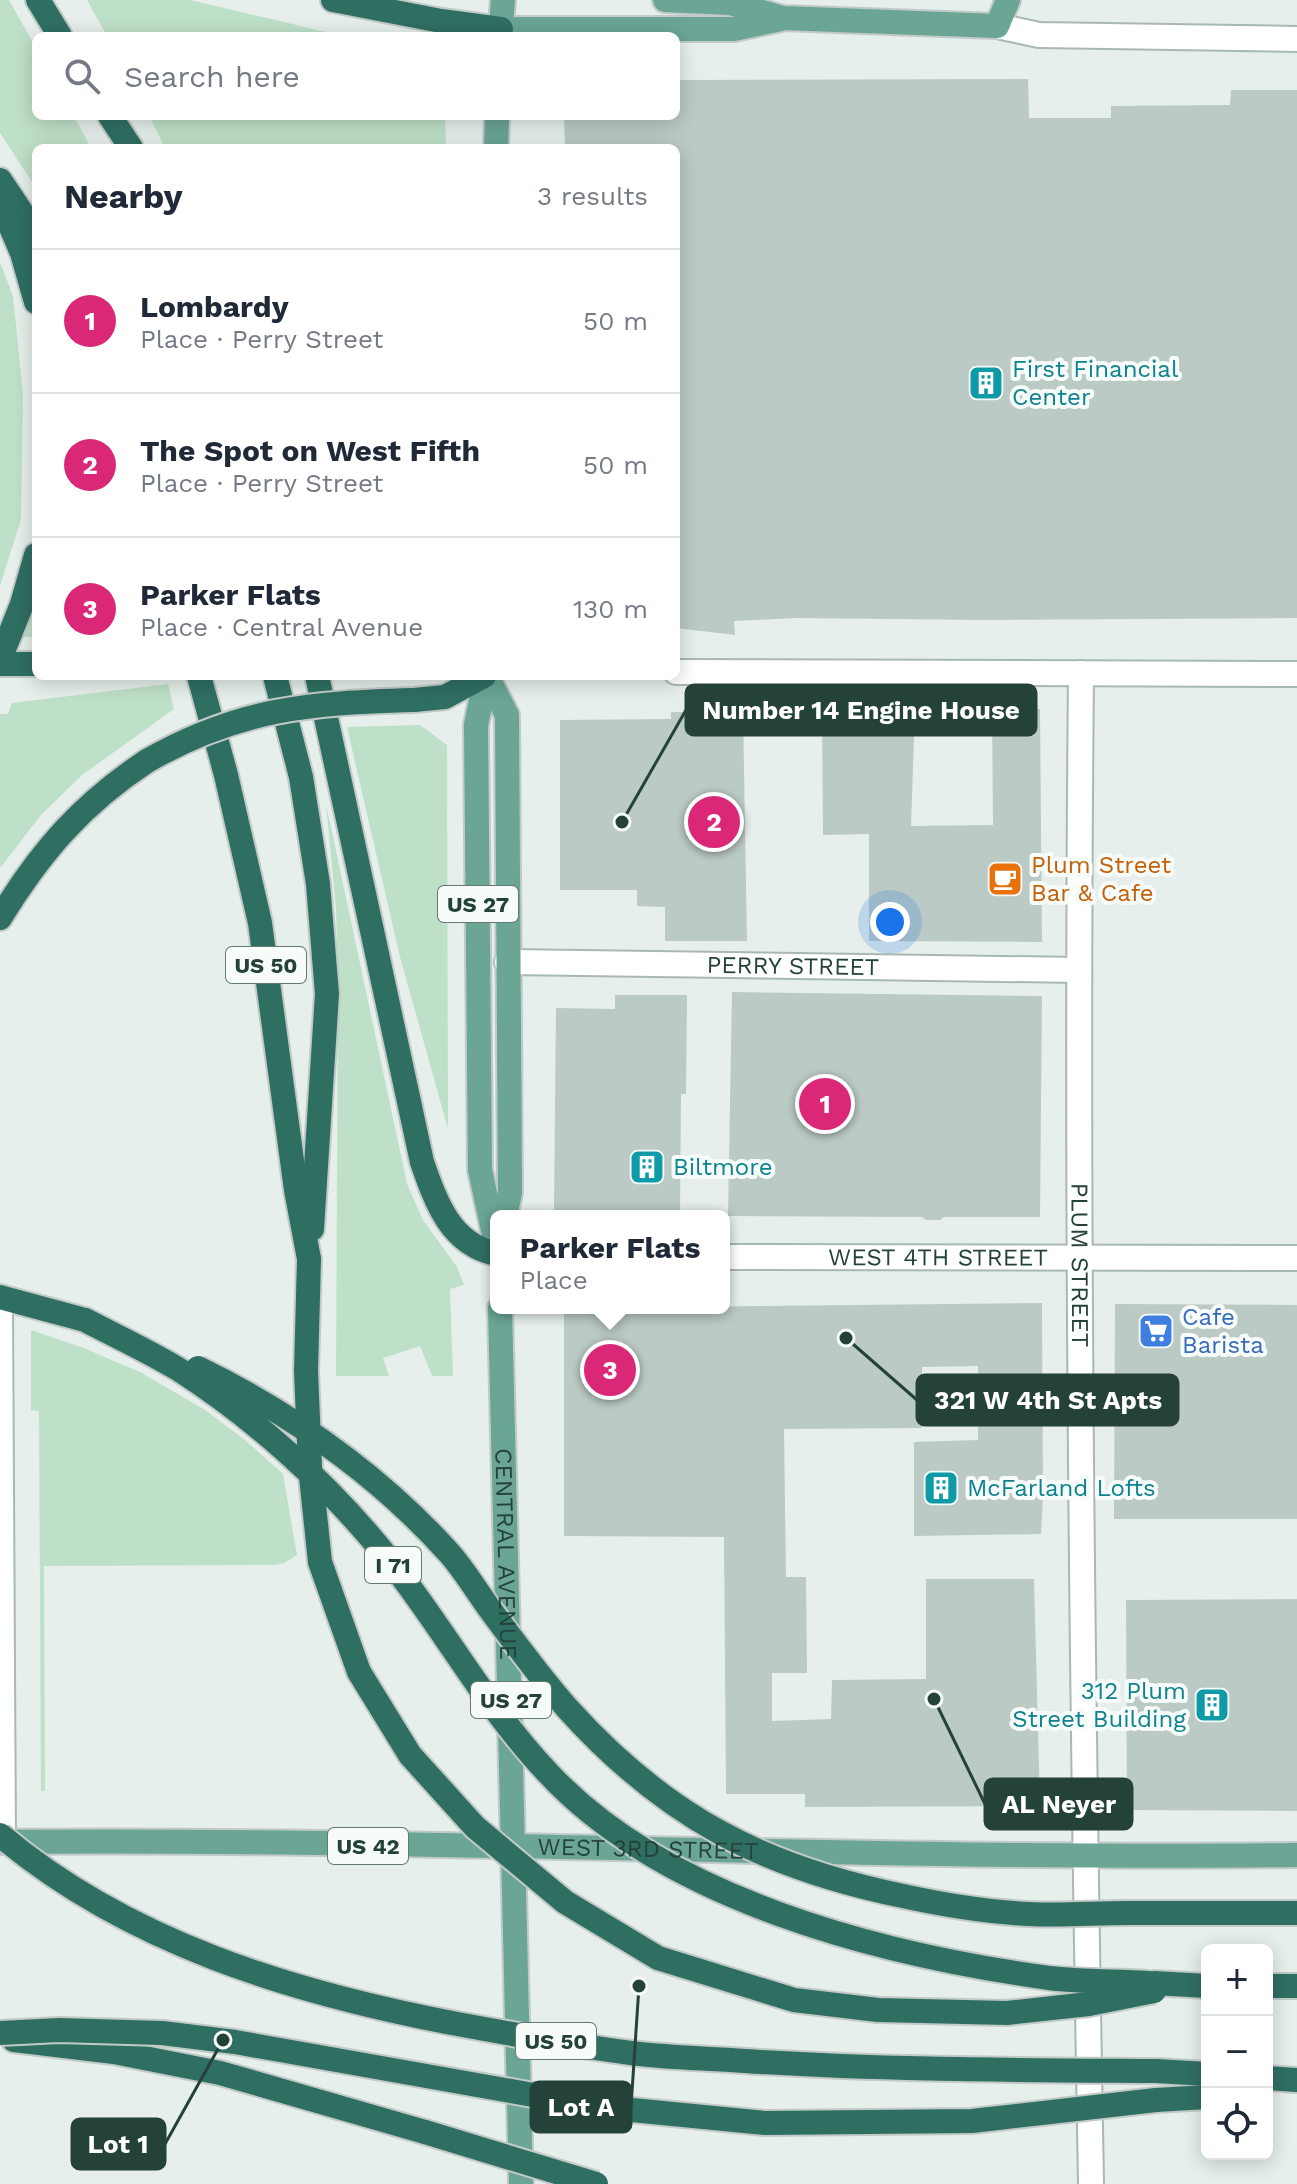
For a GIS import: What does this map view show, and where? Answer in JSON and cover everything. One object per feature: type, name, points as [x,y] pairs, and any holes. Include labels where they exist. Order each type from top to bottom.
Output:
[{"type":"highway","points":[[38,0],[58,32]]},
{"type":"highway","points":[[333,0],[500,32]]},
{"type":"highway","points":[[99,120],[109,144]]},
{"type":"highway","points":[[113,120],[128,144]]},
{"type":"highway","points":[[0,180],[32,228]]},
{"type":"highway","points":[[0,202],[22,253],[32,288]]},
{"type":"highway","points":[[32,569],[0,662],[32,664]]},
{"type":"highway","name":"US 50","points":[[200,680],[226,775],[260,923],[296,1190],[309,1259],[306,1371],[310,1467],[320,1562],[359,1672],[410,1755],[475,1827],[565,1902],[658,1958],[794,2000],[878,2010],[1007,2013],[1089,2004],[1154,1987]]},
{"type":"highway","points":[[276,680],[301,777],[318,884],[327,994],[317,1182],[309,1259]]},
{"type":"highway","points":[[318,680],[422,1162],[434,1197],[451,1227],[475,1247],[490,1252]]},
{"type":"highway","points":[[0,918],[37,861],[94,799],[147,761],[200,734],[267,712],[330,703],[445,697],[478,680]]},
{"type":"highway","name":"I 71","points":[[0,1297],[85,1320],[176,1368],[253,1422],[321,1485],[387,1557],[512,1732],[549,1775],[594,1817],[656,1857],[716,1888],[790,1917],[874,1944],[946,1961],[1053,1978],[1154,1987],[1200,1986]]},
{"type":"highway","points":[[85,1320],[239,1388],[289,1417],[348,1461],[422,1525],[452,1557],[537,1671],[598,1740],[662,1797],[714,1830],[810,1873],[934,1903],[1029,1915],[1297,1913]]},
{"type":"highway","name":"US 50","points":[[1,1840],[88,1896],[208,1956],[272,1980],[411,2015],[633,2053],[807,2065],[1201,2074]]},
{"type":"highway","points":[[1273,1986],[1297,1986]]},
{"type":"highway","points":[[0,2033],[59,2030],[162,2033],[235,2042],[601,2107],[765,2123],[972,2121],[1201,2097]]},
{"type":"highway","points":[[0,2039],[114,2052],[220,2073],[596,2184]]},
{"type":"highway","points":[[1273,2078],[1297,2080]]},
{"type":"highway","points":[[1273,2093],[1297,2092]]},
{"type":"main road","points":[[503,0],[500,32],[734,29],[783,18]]},
{"type":"main road","points":[[665,0],[730,3],[783,18],[997,26],[1008,0]]},
{"type":"main road","points":[[496,144],[497,120]]},
{"type":"main road","name":"US 27","points":[[485,680],[476,725],[480,1170],[490,1216]]},
{"type":"main road","name":"US 27","points":[[488,680],[507,715],[510,1193],[506,1210]]},
{"type":"main road","name":"CENTRAL AVENUE","points":[[500,1314],[521,2184]]},
{"type":"main road","name":"WEST 3RD STREET","points":[[1,1840],[1085,1857],[1297,1855]]},
{"type":"street","points":[[997,26],[1039,35],[1297,39]]},
{"type":"street","points":[[680,672],[1297,674]]},
{"type":"street","name":"PLUM STREET","points":[[1081,673],[1079,970],[1085,1857],[1091,2184]]},
{"type":"street","name":"PERRY STREET","points":[[507,962],[1079,970]]},
{"type":"street","name":"WEST 4TH STREET","points":[[730,1257],[1297,1258]]},
{"type":"street","points":[[0,1310],[1,1840]]},
{"type":"green space","points":[[0,0],[9,0],[32,41],[32,120],[76,120],[89,144],[32,144],[32,182],[0,133]]},
{"type":"green space","points":[[87,0],[190,0],[326,32],[105,32]]},
{"type":"green space","points":[[151,120],[445,120],[446,144],[163,144]]},
{"type":"green space","points":[[0,262],[13,296],[23,395],[21,519],[0,586]]},
{"type":"green space","points":[[32,609],[32,637],[23,637]]},
{"type":"green space","points":[[168,684],[174,709],[82,775],[41,815],[0,868],[0,714],[8,714],[12,703]]},
{"type":"green space","points":[[420,725],[447,745],[448,1129],[400,957],[347,727]]},
{"type":"green space","points":[[326,804],[407,1184],[423,1220],[457,1267],[464,1285],[450,1289],[453,1376],[432,1376],[420,1346],[383,1358],[389,1376],[336,1376],[338,977],[336,908]]},
{"type":"green space","points":[[31,1330],[140,1372],[205,1410],[245,1440],[283,1474],[297,1555],[274,1565],[44,1566],[45,1791],[41,1791],[39,1411],[31,1410]]},
{"type":"building","name":"First Financial Center","points":[[1028,79],[1029,118],[1111,118],[1111,106],[1230,105],[1231,90],[1297,90],[1297,618],[796,618],[734,621],[735,635],[680,628],[680,144],[565,144],[564,120],[680,120],[680,80]]},
{"type":"building","points":[[992,709],[1040,709],[1042,942],[869,941],[869,834],[823,835],[822,711],[915,710],[911,826],[993,825]]},
{"type":"building","points":[[671,712],[743,712],[747,941],[665,941],[665,907],[637,906],[637,890],[560,890],[560,720],[671,719]]},
{"type":"building","points":[[732,992],[1042,996],[1040,1217],[944,1217],[926,1220],[922,1217],[730,1216]]},
{"type":"building","points":[[615,995],[687,995],[686,1094],[681,1094],[680,1210],[554,1209],[556,1008],[615,1009]]},
{"type":"building","points":[[1042,1303],[1041,1534],[914,1536],[914,1442],[978,1440],[978,1366],[922,1367],[922,1428],[784,1429],[786,1577],[806,1577],[807,1673],[772,1673],[772,1721],[831,1719],[832,1680],[926,1679],[926,1579],[1034,1579],[1040,1806],[805,1807],[805,1794],[726,1794],[724,1537],[564,1536],[564,1314],[730,1314],[730,1306]]},
{"type":"building","points":[[1115,1304],[1297,1305],[1297,1519],[1114,1519]]},
{"type":"building","name":"312 Plum Street Building","points":[[1297,1599],[1297,1811],[1127,1810],[1126,1600]]},
{"type":"place","name":"First Financial Center","points":[[986,383]]},
{"type":"place","name":"Number 14 Engine House","points":[[622,822]]},
{"type":"place","name":"The Spot on West Fifth","points":[[714,822]]},
{"type":"place","name":"Plum Street Bar & Cafe","points":[[1005,879]]},
{"type":"place","name":"Lombardy","points":[[825,1104]]},
{"type":"place","name":"Biltmore","points":[[647,1167]]},
{"type":"place","name":"Cafe Barista","points":[[1156,1331]]},
{"type":"place","name":"321 W 4th St Apts","points":[[846,1338]]},
{"type":"place","name":"Parker Flats","points":[[610,1370]]},
{"type":"place","name":"McFarland Lofts","points":[[941,1488]]},
{"type":"place","name":"AL Neyer","points":[[934,1699]]},
{"type":"place","name":"312 Plum Street Building","points":[[1212,1705]]},
{"type":"place","name":"Lot A","points":[[639,1986]]},
{"type":"place","name":"Lot 1","points":[[223,2040]]}]
